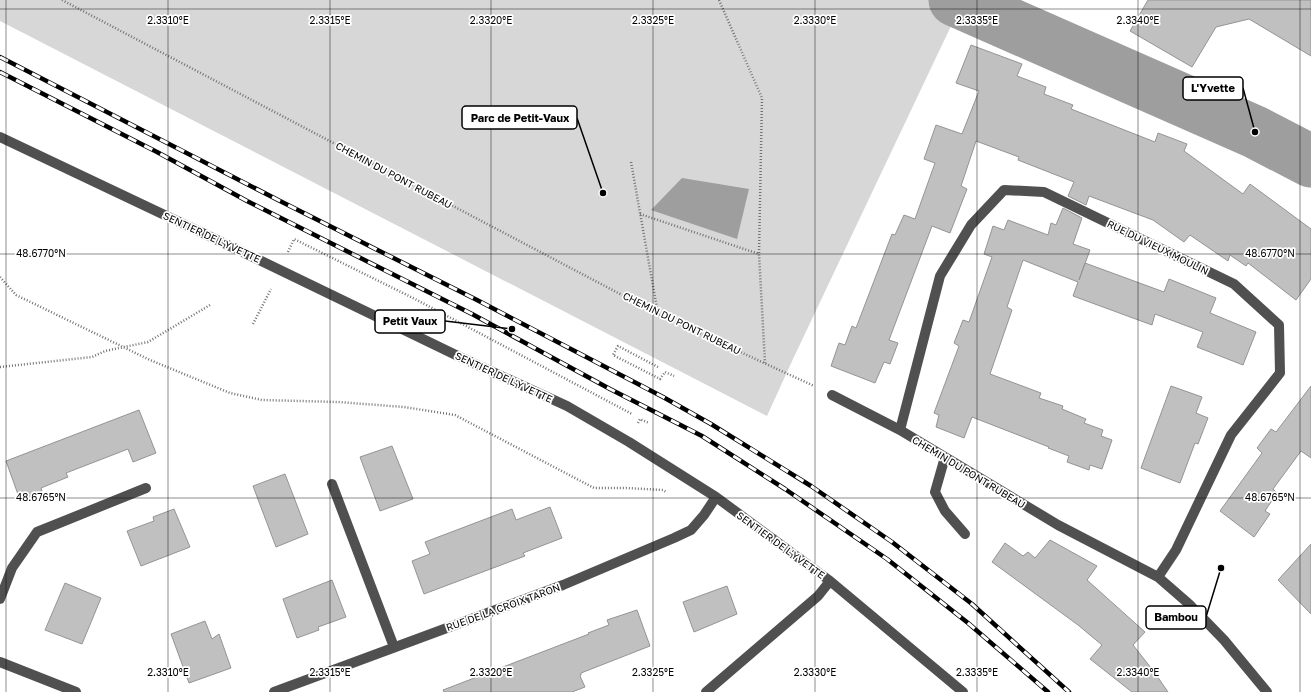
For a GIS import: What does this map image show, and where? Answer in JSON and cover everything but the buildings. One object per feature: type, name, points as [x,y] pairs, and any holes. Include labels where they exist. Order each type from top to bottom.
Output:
[{"type":"street","name":"SENTIER DE L'YVETTE","points":[[0,137],[431,343],[567,406],[630,442],[716,497],[830,581],[963,692]]},
{"type":"street","name":"RUE DU VIEUX MOULIN","points":[[900,430],[940,276],[971,225],[1004,190],[1044,192],[1234,284],[1279,325],[1280,373],[1231,435],[1176,550],[1158,577]]},
{"type":"street","name":"CHEMIN DU PONT RUBEAU","points":[[832,395],[900,430],[1058,525],[1158,577],[1190,604],[1224,640],[1267,692]]},
{"type":"street","points":[[945,457],[934,492],[945,511],[965,534]]},
{"type":"street","points":[[332,484],[394,647]]},
{"type":"street","points":[[0,599],[12,568],[37,532],[146,488]]},
{"type":"street","name":"RUE DE LA CROIX TARON","points":[[274,692],[563,585],[674,538],[691,530],[704,515],[716,497]]},
{"type":"street","points":[[706,692],[818,596],[830,581]]},
{"type":"street","points":[[0,662],[76,692]]},
{"type":"path","name":"CHEMIN DU PONT RUBEAU","points":[[62,0],[658,314],[832,395]]},
{"type":"path","points":[[719,0],[762,98],[759,254],[765,363]]},
{"type":"path","points":[[631,162],[658,314]]},
{"type":"path","points":[[640,214],[759,254]]},
{"type":"path","points":[[253,324],[294,239],[417,300],[632,414]]},
{"type":"path","points":[[0,277],[16,295],[150,360],[230,393],[262,400],[338,402],[404,407],[456,415],[594,488],[664,490],[669,494]]},
{"type":"path","points":[[0,367],[92,357],[105,351],[148,342],[210,305]]},
{"type":"path","points":[[658,367],[618,346],[613,355],[660,379],[665,372],[674,376]]},
{"type":"path","points":[[636,427],[640,419],[649,423]]},
{"type":"shaded area","points":[[0,0],[961,0],[951,26],[767,416],[0,21]]},
{"type":"shaded area","points":[[682,178],[749,189],[737,239],[651,210]]},
{"type":"waterway","points":[[955,0],[1255,132],[1311,161]]},
{"type":"railway","points":[[0,57],[280,201],[477,300],[663,397],[711,424],[811,486],[892,542],[972,604],[1069,692]]},
{"type":"railway","points":[[0,72],[157,152],[247,201],[472,314],[610,389],[702,436],[785,489],[887,559],[968,623],[1048,692]]},
{"type":"place","name":"L'Yvette","points":[[1255,132]]},
{"type":"place","name":"Parc de Petit-Vaux","points":[[603,193]]},
{"type":"place","name":"Petit Vaux","points":[[512,329]]},
{"type":"place","name":"Bambou","points":[[1221,568]]}]
